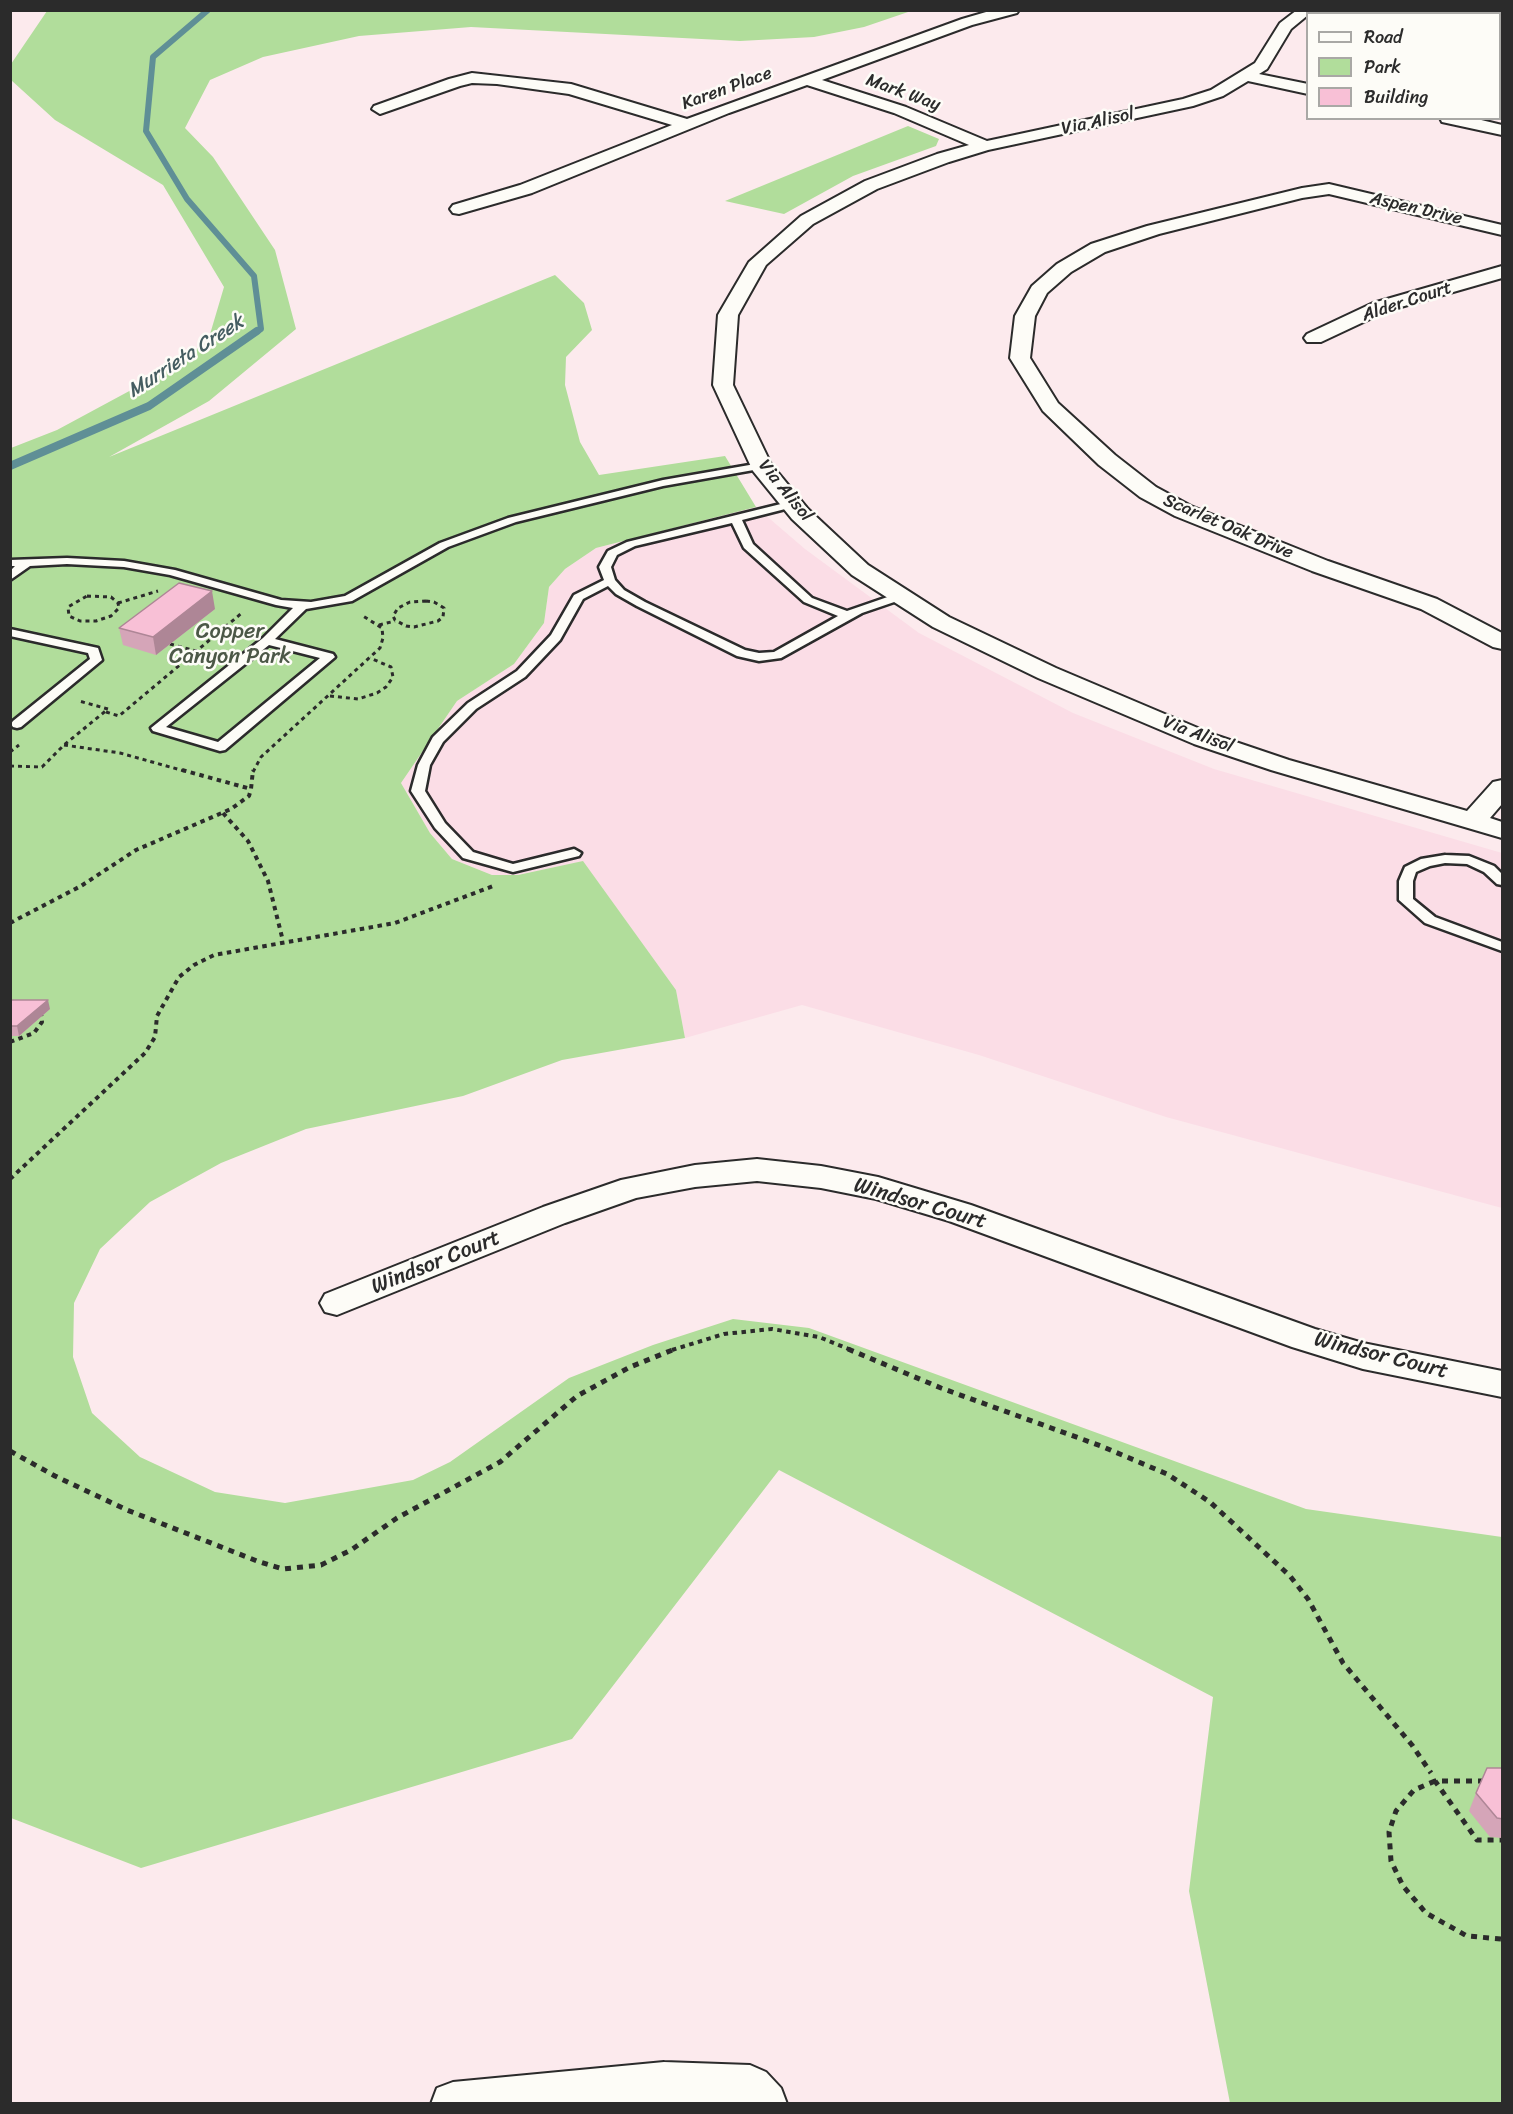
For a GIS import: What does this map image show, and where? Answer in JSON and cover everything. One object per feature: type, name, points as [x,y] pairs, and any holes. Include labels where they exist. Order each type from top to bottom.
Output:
[{"type":"street","name":"Karen Place","points":[[459,209],[526,189],[687,124],[967,22],[1012,10]]},
{"type":"street","name":"Via Alisol","points":[[1306,15],[1285,26],[1261,66],[1216,93],[1187,103],[985,146],[943,158],[871,185],[807,220],[758,262],[728,315],[723,385],[761,466],[793,504],[860,570],[941,622],[1047,673],[1203,739],[1280,765],[1503,830]]},
{"type":"street","points":[[1247,76],[1306,89]]},
{"type":"street","points":[[380,109],[455,82],[472,78],[497,79],[571,89],[687,124]]},
{"type":"street","name":"Mark Way","points":[[807,80],[900,110],[985,146]]},
{"type":"street","points":[[1457,120],[1503,130]]},
{"type":"street","name":"Aspen Drive","points":[[1329,189],[1503,230]]},
{"type":"street","name":"Scarlet Oak Drive","points":[[1329,189],[1302,193],[1153,230],[1098,248],[1064,268],[1039,290],[1026,316],[1020,358],[1050,407],[1107,460],[1148,492],[1183,512],[1320,566],[1429,604],[1503,642]]},
{"type":"street","name":"Alder Court","points":[[1314,338],[1380,307],[1503,272]]},
{"type":"street","points":[[1474,820],[1503,789]]},
{"type":"street","name":"Windsor Court","points":[[337,1303],[554,1215],[633,1188],[695,1176],[757,1170],[821,1177],[878,1188],[960,1213],[1304,1338],[1363,1356],[1503,1384]]},
{"type":"street","points":[[453,2103],[664,2084],[750,2087],[765,2103]]},
{"type":"lane","points":[[10,563],[124,564],[171,572],[280,603],[311,606],[348,599],[444,545],[512,520],[663,483],[761,466]]},
{"type":"lane","points":[[793,504],[666,534],[612,553],[605,567],[610,581],[620,592],[641,604],[741,653],[759,657],[777,655],[858,610],[902,596]]},
{"type":"lane","points":[[735,518],[748,546],[808,600],[848,616]]},
{"type":"lane","points":[[10,576],[27,562]]},
{"type":"lane","points":[[574,853],[513,867],[468,855],[440,825],[418,791],[424,765],[438,740],[472,706],[521,674],[556,637],[578,597],[610,581]]},
{"type":"lane","points":[[267,641],[329,657],[220,747],[157,728],[267,641],[303,605]]},
{"type":"lane","points":[[10,632],[94,651],[96,660],[17,724]]},
{"type":"lane","points":[[1503,881],[1489,869],[1469,860],[1426,862],[1410,870],[1406,881],[1406,900],[1430,920],[1503,946]]},
{"type":"path","points":[[118,603],[116,612],[96,621],[80,621],[69,616],[67,612],[72,603],[87,596],[105,596],[118,603],[144,597],[161,589]]},
{"type":"path","points":[[378,625],[396,620],[414,627],[431,625],[443,617],[444,608],[434,602],[410,602],[394,611],[396,620]]},
{"type":"path","points":[[105,711],[119,716],[248,608]]},
{"type":"path","points":[[170,644],[197,651]]},
{"type":"path","points":[[329,696],[358,699],[377,693],[386,687],[393,678],[391,667],[370,658]]},
{"type":"path","points":[[10,766],[42,767],[64,745],[108,709],[73,700]]},
{"type":"path","points":[[10,752],[20,744]]},
{"type":"path","points":[[10,923],[81,886],[136,850],[241,803],[249,796],[251,789]]},
{"type":"path","points":[[222,813],[248,841],[268,881],[284,941]]},
{"type":"path","points":[[10,1179],[145,1053],[154,1037],[157,1016],[179,977],[214,955],[395,923],[500,883]]},
{"type":"path","points":[[10,1042],[34,1033],[42,1022],[42,1013],[32,1006]]},
{"type":"path","points":[[10,1451],[55,1476],[127,1510],[257,1561],[283,1569],[321,1565],[351,1550],[397,1518],[500,1462],[577,1396],[630,1367],[693,1342],[724,1334],[772,1329],[819,1337],[941,1388],[1101,1446],[1167,1474],[1210,1502],[1296,1584],[1308,1599],[1343,1663],[1405,1737],[1431,1773]]},
{"type":"path","points":[[1491,1781],[1435,1781],[1414,1790],[1396,1811],[1389,1832],[1391,1861],[1403,1886],[1426,1913],[1467,1936],[1503,1939]]},
{"type":"path","points":[[1435,1781],[1477,1840],[1503,1840]]},
{"type":"shaded area","points":[[756,507],[805,549],[919,633],[1073,713],[1214,769],[1502,853],[1502,1208],[1166,1117],[979,1055],[802,1005],[685,1038],[676,990],[583,862],[518,875],[492,875],[452,859],[430,833],[401,783],[457,701],[514,664],[544,623],[549,587],[565,569],[596,548]]},
{"type":"green space","name":"Copper Canyon Park","points":[[47,11],[911,11],[864,27],[814,37],[740,41],[471,27],[359,36],[263,57],[210,80],[185,128],[213,157],[275,250],[296,329],[209,401],[109,457],[555,275],[584,303],[592,330],[566,357],[565,385],[580,442],[599,475],[725,456],[756,507],[596,548],[565,569],[549,587],[544,623],[514,664],[457,701],[401,783],[430,833],[452,859],[492,875],[518,875],[583,861],[676,990],[685,1038],[562,1060],[463,1096],[306,1129],[221,1163],[150,1202],[100,1249],[74,1303],[73,1357],[92,1413],[140,1457],[215,1492],[285,1503],[413,1480],[450,1462],[569,1378],[653,1345],[733,1319],[809,1328],[1306,1509],[1502,1537],[1502,2103],[1230,2103],[1189,1891],[1213,1697],[779,1470],[572,1739],[141,1868],[11,1818],[11,448],[57,430],[159,375],[208,341],[224,287],[163,185],[55,120],[11,80],[11,64]]},
{"type":"green space","points":[[908,126],[939,139],[936,146],[853,176],[784,214],[725,201]]},
{"type":"building","points":[[179,583],[212,591],[153,637],[119,628]]},
{"type":"building","points":[[10,1000],[48,1000],[17,1026],[10,1026]]},
{"type":"building","points":[[1487,1768],[1503,1768],[1503,1819],[1497,1818],[1476,1793]]},
{"type":"waterway","name":"Murrieta Creek","points":[[208,10],[153,57],[146,131],[187,199],[254,276],[261,329],[255,333]]},
{"type":"waterway","name":"Murrieta Creek","points":[[10,466],[149,406],[257,331]]}]
